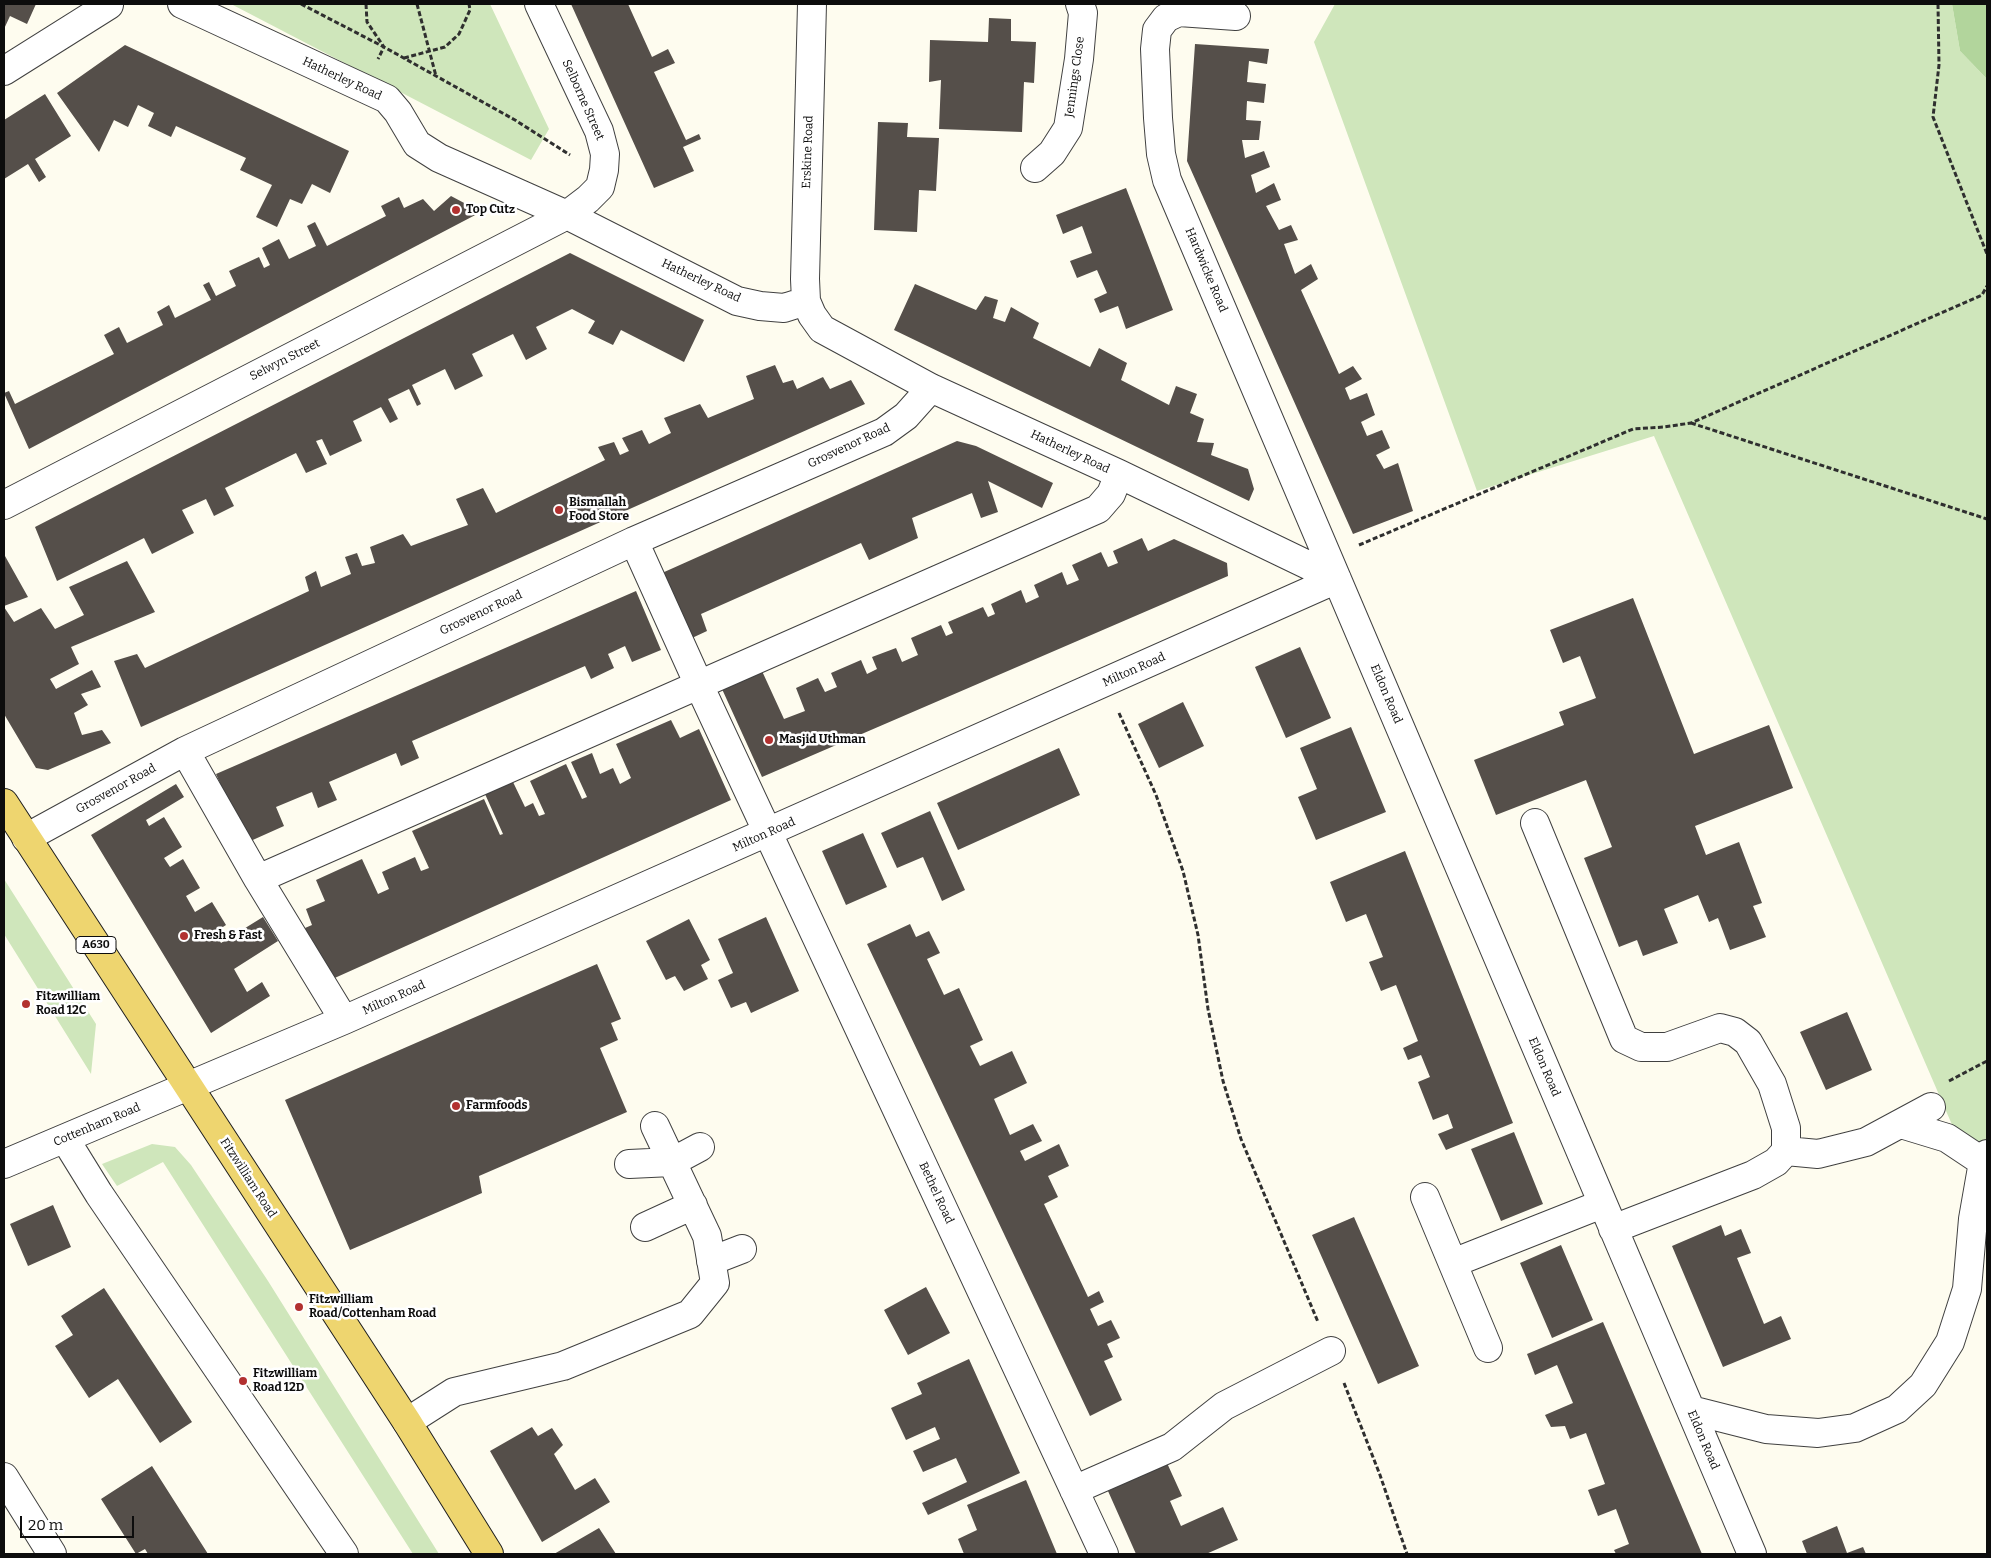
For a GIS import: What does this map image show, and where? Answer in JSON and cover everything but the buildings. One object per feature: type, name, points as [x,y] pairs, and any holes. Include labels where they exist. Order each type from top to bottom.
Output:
[{"type":"main road","name":"Fitzwilliam Road","points":[[4,803],[407,1422],[489,1554]]},
{"type":"street","points":[[4,71],[110,4]]},
{"type":"street","name":"Hatherley Road","points":[[182,4],[386,99],[398,112],[417,144],[439,158],[567,216],[737,301],[760,306],[784,308],[806,301],[812,315],[822,329],[931,388],[1333,569]]},
{"type":"street","name":"Selborne Street","points":[[539,4],[599,131],[605,154],[600,187],[567,216]]},
{"type":"street","name":"Erskine Road","points":[[806,301],[812,4]]},
{"type":"street","name":"Jennings Close","points":[[1035,168],[1052,154],[1068,128],[1079,59],[1083,13],[1080,4]]},
{"type":"street","name":"Hardwicke Road","points":[[1236,16],[1179,12],[1166,18],[1157,30],[1155,49],[1161,154],[1167,180],[1333,569]]},
{"type":"street","name":"Selwyn Street","points":[[4,505],[567,216]]},
{"type":"street","name":"Grosvenor Road","points":[[26,838],[185,751],[634,541],[884,432],[906,416],[931,388]]},
{"type":"street","points":[[258,879],[1098,509],[1111,494],[1119,474]]},
{"type":"street","name":"Bethel Road","points":[[634,541],[699,685],[1104,1554]]},
{"type":"street","name":"Milton Road","points":[[189,1086],[344,1020],[1105,683],[1333,569]]},
{"type":"street","name":"Eldon Road","points":[[1333,569],[1752,1554]]},
{"type":"street","points":[[185,751],[258,879],[344,1020]]},
{"type":"street","points":[[1535,823],[1624,1039],[1641,1047],[1667,1047],[1720,1028],[1735,1032],[1748,1042],[1772,1084],[1786,1128],[1786,1150],[1776,1162],[1753,1174],[1613,1229]]},
{"type":"street","name":"Cottenham Road","points":[[4,1164],[189,1086]]},
{"type":"street","points":[[1786,1150],[1818,1154],[1866,1142],[1931,1107]]},
{"type":"street","points":[[1691,1410],[1766,1429],[1818,1433],[1855,1428],[1897,1409],[1923,1385],[1950,1342],[1967,1289],[1973,1219],[1985,1158],[1947,1138],[1901,1124]]},
{"type":"street","points":[[407,1422],[454,1392],[563,1366],[690,1314],[715,1283],[707,1236],[655,1126]]},
{"type":"street","points":[[66,1139],[99,1194],[344,1554]]},
{"type":"street","points":[[629,1164],[672,1162],[700,1147]]},
{"type":"street","points":[[1425,1197],[1488,1348]]},
{"type":"street","points":[[1453,1263],[1602,1204]]},
{"type":"street","points":[[645,1226],[693,1205]]},
{"type":"street","points":[[711,1261],[742,1249]]},
{"type":"street","points":[[1074,1490],[1172,1447],[1224,1406],[1331,1351]]},
{"type":"street","points":[[4,1477],[52,1554]]},
{"type":"path","points":[[301,4],[384,47],[515,120],[572,156],[604,170]]},
{"type":"path","points":[[366,4],[367,22],[384,47]]},
{"type":"path","points":[[417,4],[437,77]]},
{"type":"path","points":[[404,58],[444,47],[459,34],[470,10],[469,4]]},
{"type":"path","points":[[1938,4],[1939,65],[1933,118],[1987,254]]},
{"type":"path","points":[[1333,569],[1633,429],[1691,423],[1982,295],[1987,286]]},
{"type":"path","points":[[1691,423],[1987,519]]},
{"type":"path","points":[[1105,683],[1156,795],[1183,871],[1198,935],[1208,1009],[1223,1081],[1241,1140],[1331,1351],[1380,1475],[1407,1554]]},
{"type":"path","points":[[1931,1107],[1944,1083],[1987,1061]]},
{"type":"green space","points":[[231,4],[490,4],[549,129],[531,160]]},
{"type":"green space","points":[[1335,4],[1952,4],[1960,51],[1987,79],[1987,1212],[1953,1127],[1654,436],[1477,491],[1314,42]]},
{"type":"green space","points":[[1952,4],[1987,4],[1987,79],[1960,51]]},
{"type":"green space","points":[[4,879],[96,1024],[91,1074],[4,934]]},
{"type":"green space","points":[[152,1144],[175,1147],[191,1165],[268,1281],[439,1554],[413,1554],[163,1162],[117,1186],[102,1164]]},
{"type":"place","name":"Top Cutz","points":[[456,210]]},
{"type":"place","name":"Bismallah Food Store","points":[[559,510]]},
{"type":"place","name":"Masjid Uthman","points":[[769,740]]},
{"type":"place","name":"Fresh & Fast","points":[[184,936]]},
{"type":"place","name":"Fitzwilliam Road 12C","points":[[26,1004]]},
{"type":"place","name":"Farmfoods","points":[[456,1106]]},
{"type":"place","name":"Fitzwilliam Road/Cottenham Road","points":[[299,1307]]},
{"type":"place","name":"Fitzwilliam Road 12D","points":[[243,1381]]}]
